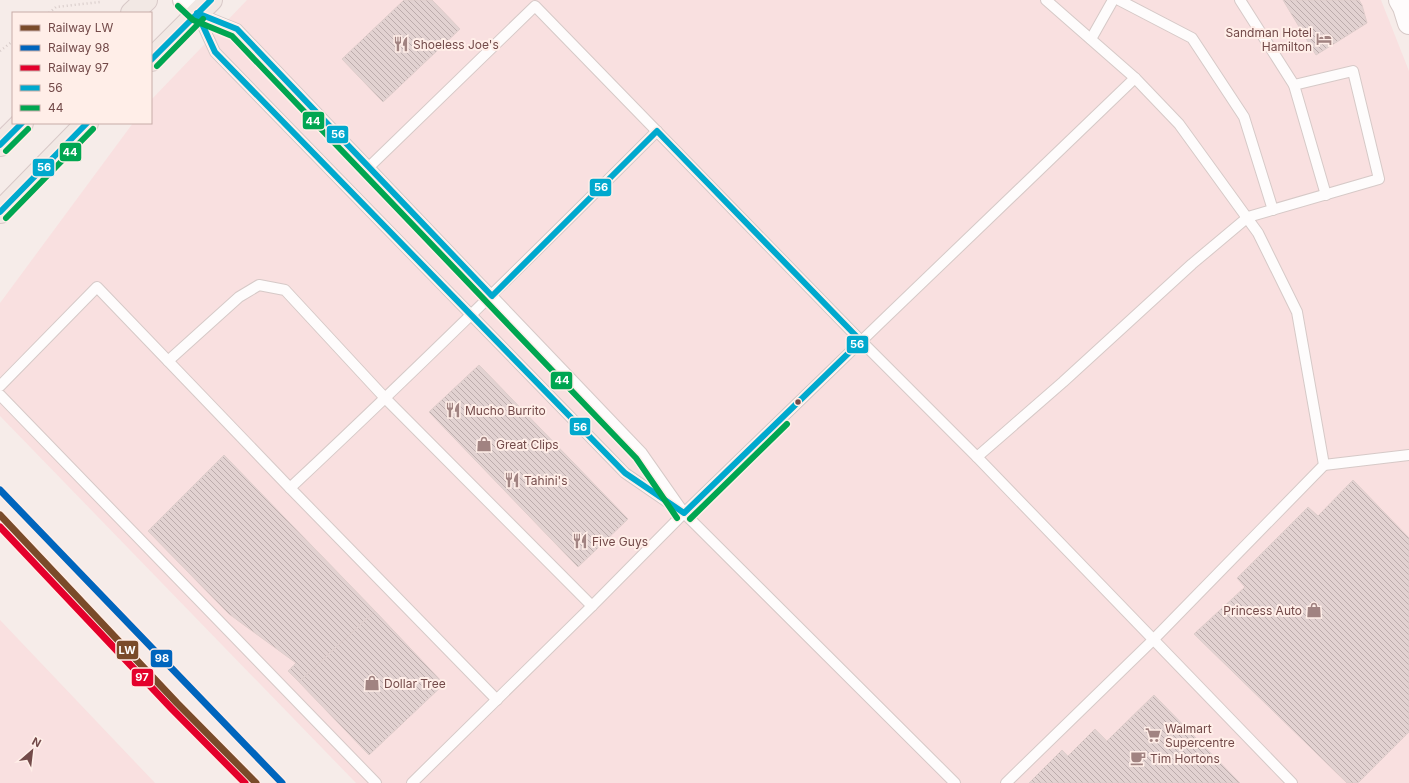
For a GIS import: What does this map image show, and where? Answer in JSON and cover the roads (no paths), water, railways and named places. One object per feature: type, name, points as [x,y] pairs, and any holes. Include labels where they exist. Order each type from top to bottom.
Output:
[{"type":"main road","points":[[133,12],[146,0]]},
{"type":"main road","points":[[152,59],[197,4]]},
{"type":"main road","points":[[0,145],[21,124]]},
{"type":"main road","points":[[0,212],[86,124]]},
{"type":"street","points":[[1400,0],[1409,23]]},
{"type":"lane","points":[[1046,0],[1135,78],[1179,124],[1248,217],[1258,233],[1297,312],[1324,465]]},
{"type":"lane","points":[[1090,39],[1113,0]]},
{"type":"lane","points":[[1119,0],[1192,38],[1244,117],[1272,210]]},
{"type":"lane","points":[[1240,0],[1294,85],[1326,195]]},
{"type":"lane","points":[[197,4],[237,29],[642,453],[684,513],[955,783]]},
{"type":"lane","points":[[197,4],[215,52],[625,473],[684,513]]},
{"type":"lane","points":[[369,167],[535,6],[861,341],[977,457],[1292,783]]},
{"type":"lane","points":[[977,457],[1063,382],[1192,264],[1248,217],[1379,179],[1353,71],[1294,85]]},
{"type":"lane","points":[[412,783],[684,513],[1135,78]]},
{"type":"lane","points":[[290,488],[492,296],[657,131]]},
{"type":"lane","points":[[168,362],[239,297],[258,285],[285,290],[385,398],[592,606]]},
{"type":"lane","points":[[0,386],[97,287],[290,488],[497,700]]},
{"type":"lane","points":[[0,395],[376,783]]},
{"type":"lane","points":[[1006,783],[1153,640],[1324,465],[1409,455]]},
{"type":"rail line","name":"98","points":[[0,490],[282,783]]},
{"type":"rail line","name":"LW","points":[[0,515],[177,703],[256,783]]},
{"type":"rail line","name":"97","points":[[0,527],[171,708],[245,783]]},
{"type":"place","name":"Sandman Hotel Hamilton","points":[[1324,39]]},
{"type":"place","name":"Shoeless Joe's","points":[[401,44]]},
{"type":"place","name":"Mucho Burrito","points":[[453,410]]},
{"type":"place","name":"Great Clips","points":[[484,444]]},
{"type":"place","name":"Tahini's","points":[[512,480]]},
{"type":"place","name":"Five Guys","points":[[580,541]]},
{"type":"place","name":"Princess Auto","points":[[1314,610]]},
{"type":"place","name":"Dollar Tree","points":[[372,683]]},
{"type":"place","name":"Walmart Supercentre","points":[[1153,735]]},
{"type":"place","name":"Tim Hortons","points":[[1138,758]]}]
